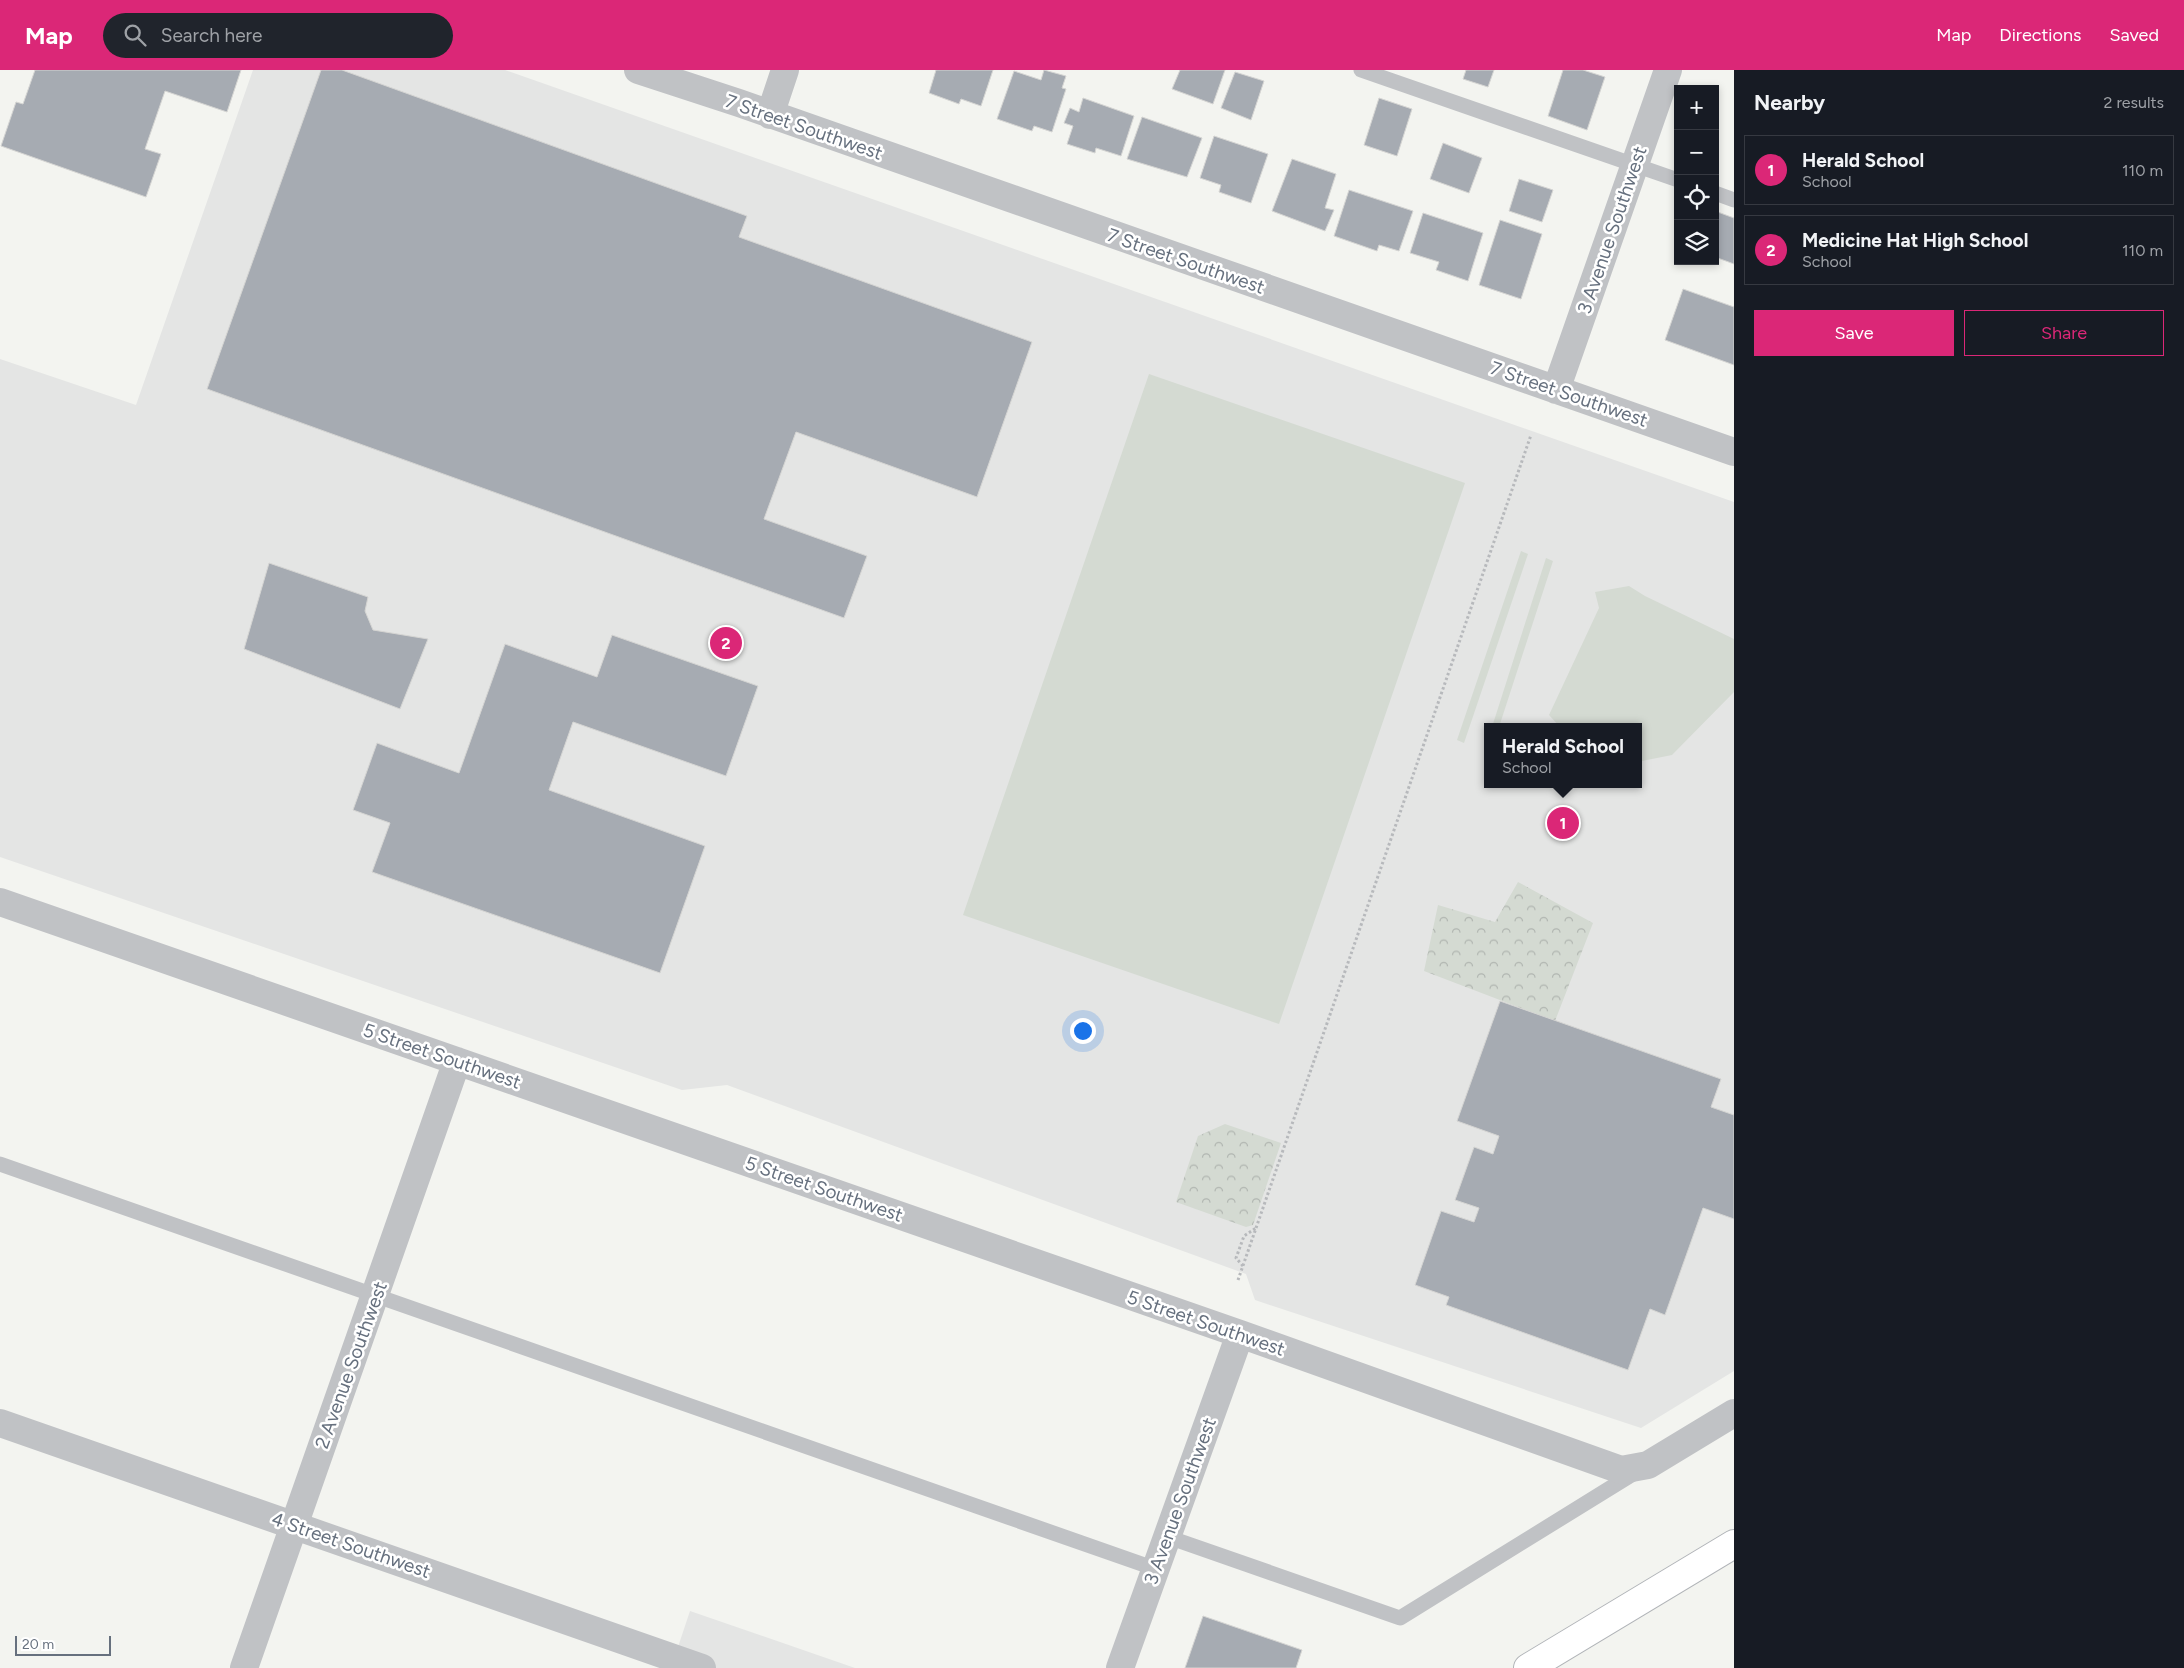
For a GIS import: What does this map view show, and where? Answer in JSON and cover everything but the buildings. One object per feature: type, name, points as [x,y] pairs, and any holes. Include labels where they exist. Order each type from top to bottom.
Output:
[{"type":"main road","points":[[1528,1668],[1734,1544]]},
{"type":"street","name":"7 Street Southwest","points":[[638,70],[770,114],[1734,452]]},
{"type":"street","points":[[770,114],[785,70]]},
{"type":"street","name":"3 Avenue Southwest","points":[[1556,390],[1668,70]]},
{"type":"street","name":"5 Street Southwest","points":[[0,902],[1240,1334],[1621,1470],[1648,1465]]},
{"type":"street","name":"2 Avenue Southwest","points":[[244,1668],[376,1297],[457,1061]]},
{"type":"street","name":"3 Avenue Southwest","points":[[1120,1668],[1240,1334]]},
{"type":"street","points":[[1648,1465],[1734,1413]]},
{"type":"street","name":"4 Street Southwest","points":[[0,1423],[702,1668]]},
{"type":"lane","points":[[1361,70],[1674,179]]},
{"type":"lane","points":[[1719,194],[1734,200]]},
{"type":"lane","points":[[0,1164],[1156,1569]]},
{"type":"lane","points":[[1168,1537],[1400,1618],[1648,1465]]},
{"type":"path","points":[[1238,1280],[1531,435]]},
{"type":"path","points":[[1243,1266],[1236,1258],[1240,1244],[1244,1236],[1256,1228]]},
{"type":"shaded area","points":[[253,70],[505,70],[1734,502],[1734,1371],[1641,1428],[1255,1300],[1246,1274],[727,1085],[682,1090],[0,857],[0,359],[136,405]]},
{"type":"shaded area","points":[[690,1611],[855,1668],[671,1668]]},
{"type":"green space","points":[[1149,374],[1465,483],[1279,1024],[963,915]]},
{"type":"green space","points":[[1521,551],[1528,554],[1464,743],[1457,740]]},
{"type":"green space","points":[[1546,558],[1553,561],[1500,723],[1493,723]]},
{"type":"green space","points":[[1629,586],[1645,596],[1734,639],[1734,692],[1672,755],[1642,761],[1642,723],[1556,723],[1549,715],[1599,608],[1595,592]]},
{"type":"green space","points":[[1518,882],[1593,923],[1555,1021],[1424,971],[1438,905],[1495,922]]},
{"type":"green space","points":[[1225,1124],[1281,1143],[1253,1225],[1246,1227],[1176,1202],[1198,1136]]},
{"type":"place","name":"Medicine Hat High School","points":[[726,643]]},
{"type":"place","name":"Herald School","points":[[1563,823]]}]
